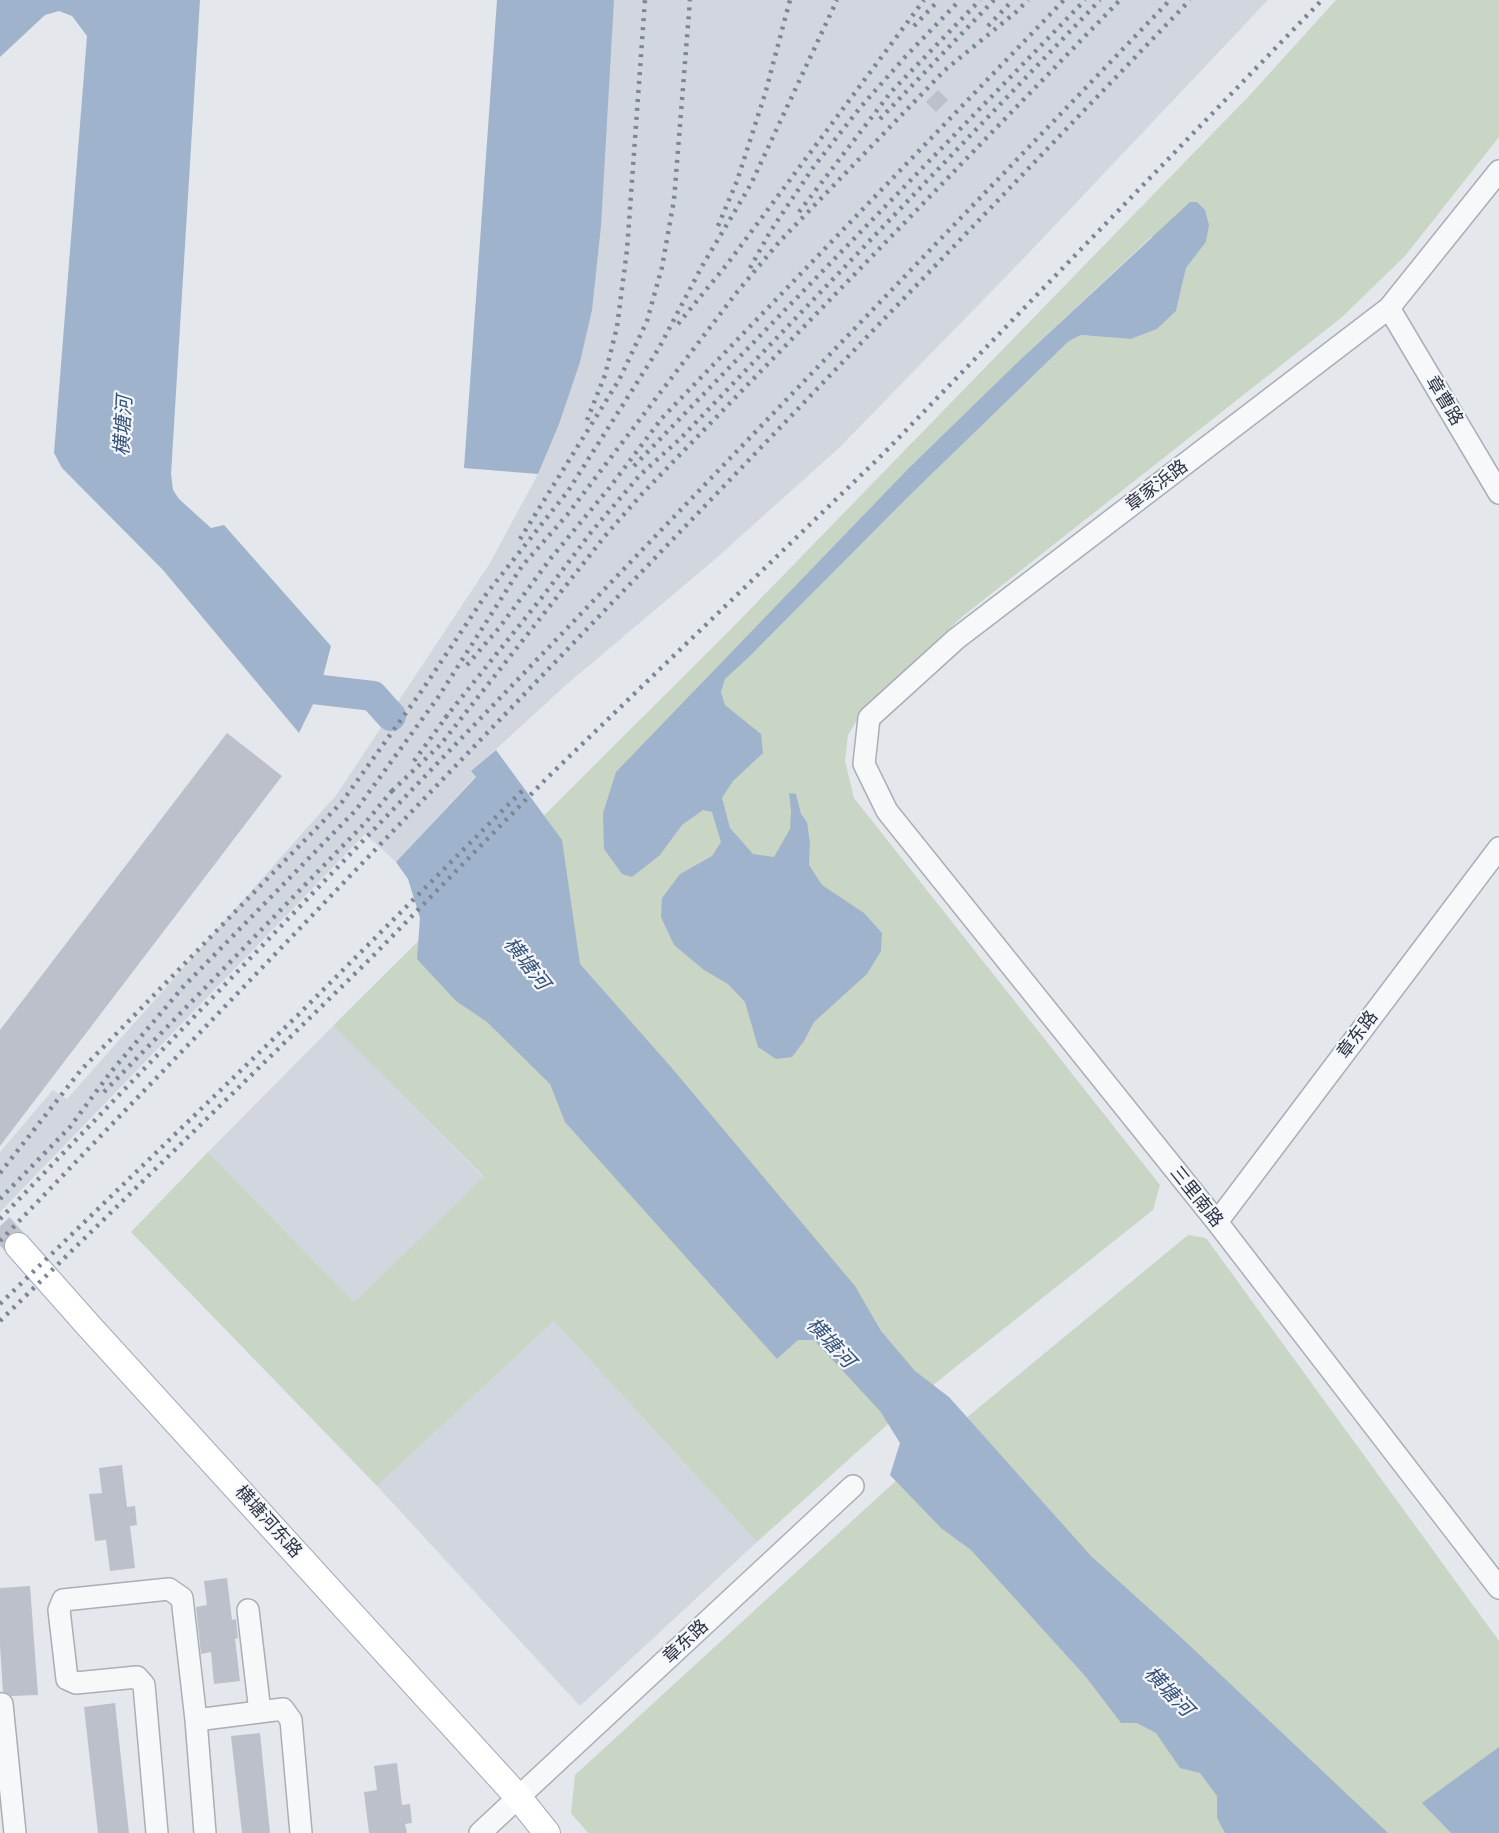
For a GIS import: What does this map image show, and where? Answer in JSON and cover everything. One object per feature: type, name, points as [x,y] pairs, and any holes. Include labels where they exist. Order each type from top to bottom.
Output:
[{"type":"main road","name":"横塘河东路","points":[[18,1246],[519,1798],[547,1833]]},
{"type":"main road","name":"横塘河东路","points":[[519,1798],[563,1833]]},
{"type":"street","name":"章家浜路","points":[[887,811],[864,764],[869,718],[956,639],[1389,308],[1499,171]]},
{"type":"street","name":"章曹路","points":[[1389,308],[1499,493]]},
{"type":"street","name":"三里南路","points":[[887,811],[1217,1222],[1499,1588]]},
{"type":"street","name":"章东路","points":[[1217,1222],[1499,848]]},
{"type":"street","name":"章东路","points":[[480,1833],[853,1486]]},
{"type":"street","points":[[157,1833],[144,1685],[137,1677],[76,1683],[67,1679],[60,1610],[63,1600],[169,1589],[182,1598],[196,1720],[205,1833]]},
{"type":"street","points":[[248,1610],[260,1712]]},
{"type":"street","points":[[2,1704],[15,1833]]},
{"type":"street","points":[[196,1720],[283,1709],[291,1720],[301,1833]]},
{"type":"shaded area","points":[[570,0],[1268,0],[1023,259],[839,448],[713,561],[566,685],[472,771],[476,776],[396,862],[365,834],[0,1212],[0,1152],[53,1090],[67,1099],[337,794],[490,563],[538,474]]},
{"type":"shaded area","points":[[333,1026],[484,1178],[354,1302],[208,1152]]},
{"type":"shaded area","points":[[554,1321],[757,1542],[580,1706],[377,1486]]},
{"type":"green space","points":[[1336,0],[1499,0],[1499,137],[1405,256],[1341,318],[963,616],[865,707],[848,735],[845,761],[854,798],[1160,1185],[1153,1210],[918,1397],[757,1542],[554,1321],[377,1486],[131,1232],[208,1152],[354,1302],[484,1177],[333,1026],[732,628],[1249,96]],"holes":[[[1151,237],[1206,242],[1186,268],[1176,311],[1157,329],[1131,339],[1081,335],[1069,341],[907,498],[751,655],[1021,359]]]},
{"type":"green space","points":[[1188,1235],[1206,1238],[1499,1641],[1499,1833],[588,1833],[571,1813],[575,1775],[948,1433]]},
{"type":"water","points":[[0,0],[200,0],[171,474],[173,490],[179,499],[211,528],[224,525],[331,646],[319,692],[299,733],[163,570],[62,468],[54,453],[87,36],[72,16],[59,11],[45,15],[0,57]]},
{"type":"water","points":[[497,0],[614,0],[601,226],[592,310],[580,362],[559,424],[538,474],[464,468]]},
{"type":"water","points":[[1190,202],[1197,202],[1205,210],[1209,225],[1206,242],[1186,268],[1176,311],[1157,329],[1131,339],[1081,335],[1069,341],[725,679],[721,692],[725,705],[761,734],[763,753],[733,781],[722,798],[730,828],[753,854],[774,857],[790,829],[789,793],[796,794],[801,814],[807,822],[810,843],[809,865],[822,885],[864,913],[882,933],[881,951],[867,974],[814,1022],[792,1057],[776,1059],[758,1047],[745,1002],[728,984],[704,970],[674,945],[661,917],[662,898],[680,874],[712,856],[721,842],[712,812],[703,810],[682,825],[660,855],[632,877],[622,874],[604,849],[603,813],[616,772],[908,469],[1021,359]]},
{"type":"water","points":[[496,750],[562,840],[580,964],[671,1067],[855,1286],[881,1331],[915,1371],[949,1397],[1091,1556],[1186,1642],[1388,1833],[1225,1833],[1217,1818],[1217,1796],[1200,1773],[1180,1768],[1156,1733],[1137,1723],[1121,1723],[1086,1677],[971,1550],[941,1528],[890,1475],[900,1443],[880,1411],[814,1340],[798,1340],[777,1359],[565,1122],[550,1084],[487,1022],[456,1001],[417,959],[420,918],[408,879],[396,862],[476,777],[471,771]]},
{"type":"water","points":[[1499,1747],[1499,1833],[1451,1833],[1422,1803]]},
{"type":"building","points":[[938,90],[948,100],[936,112],[926,102]]},
{"type":"building","points":[[227,733],[282,776],[0,1146],[0,1030]]},
{"type":"building","points":[[122,1465],[127,1507],[135,1506],[137,1525],[130,1526],[135,1568],[110,1571],[106,1540],[95,1541],[89,1494],[102,1493],[99,1468]]},
{"type":"building","points":[[227,1578],[232,1620],[236,1619],[238,1638],[235,1639],[240,1681],[214,1684],[211,1652],[201,1654],[196,1607],[207,1605],[204,1581]]},
{"type":"building","points":[[30,1586],[38,1695],[12,1696],[3,1692],[0,1588]]},
{"type":"building","points":[[115,1703],[129,1833],[98,1833],[84,1707]]},
{"type":"building","points":[[260,1733],[270,1833],[242,1833],[231,1736]]},
{"type":"building","points":[[397,1763],[402,1805],[410,1804],[412,1823],[405,1824],[407,1833],[369,1833],[364,1792],[377,1790],[374,1766]]},
{"type":"waterway","name":"横塘河","points":[[286,675],[296,687],[373,696],[391,716]]},
{"type":"tunnel","points":[[0,1226],[18,1246]]},
{"type":"railway","points":[[587,420],[605,375],[617,327],[627,250],[645,0]]},
{"type":"railway","points":[[520,539],[619,380],[647,321],[662,267],[674,200],[690,0]]},
{"type":"railway","points":[[718,226],[737,181],[765,94],[790,0]]},
{"type":"railway","points":[[0,1173],[81,1070],[342,802],[423,689],[487,593],[568,491],[659,348],[701,268],[751,184],[837,0]]},
{"type":"railway","points":[[678,324],[728,263],[924,0]]},
{"type":"railway","points":[[914,26],[939,0]]},
{"type":"railway","points":[[750,268],[770,232],[812,169],[859,109],[960,0]]},
{"type":"railway","points":[[799,212],[891,92],[980,0]]},
{"type":"railway","points":[[880,119],[994,0]]},
{"type":"railway","points":[[988,26],[1013,0]]},
{"type":"railway","points":[[0,1199],[70,1127],[110,1073],[183,987],[356,810],[439,696],[522,566],[567,515],[737,292],[780,241],[945,70],[1028,0]]},
{"type":"railway","points":[[467,665],[499,628],[551,558],[610,487],[662,418],[1064,0]]},
{"type":"railway","points":[[634,466],[1085,0]]},
{"type":"railway","points":[[445,718],[592,531],[640,475],[680,439],[1100,0]]},
{"type":"railway","points":[[392,791],[441,744],[605,536],[641,495],[1120,0]]},
{"type":"railway","points":[[0,1219],[1170,0]]},
{"type":"railway","points":[[0,1241],[1190,0]]},
{"type":"railway","points":[[0,1321],[370,959],[547,778],[884,453],[1322,0]]},
{"type":"railway","points":[[414,761],[449,713]]},
{"type":"railway","points":[[104,1092],[366,822],[396,786]]},
{"type":"railway","points":[[0,1304],[299,1014],[524,789]]}]
